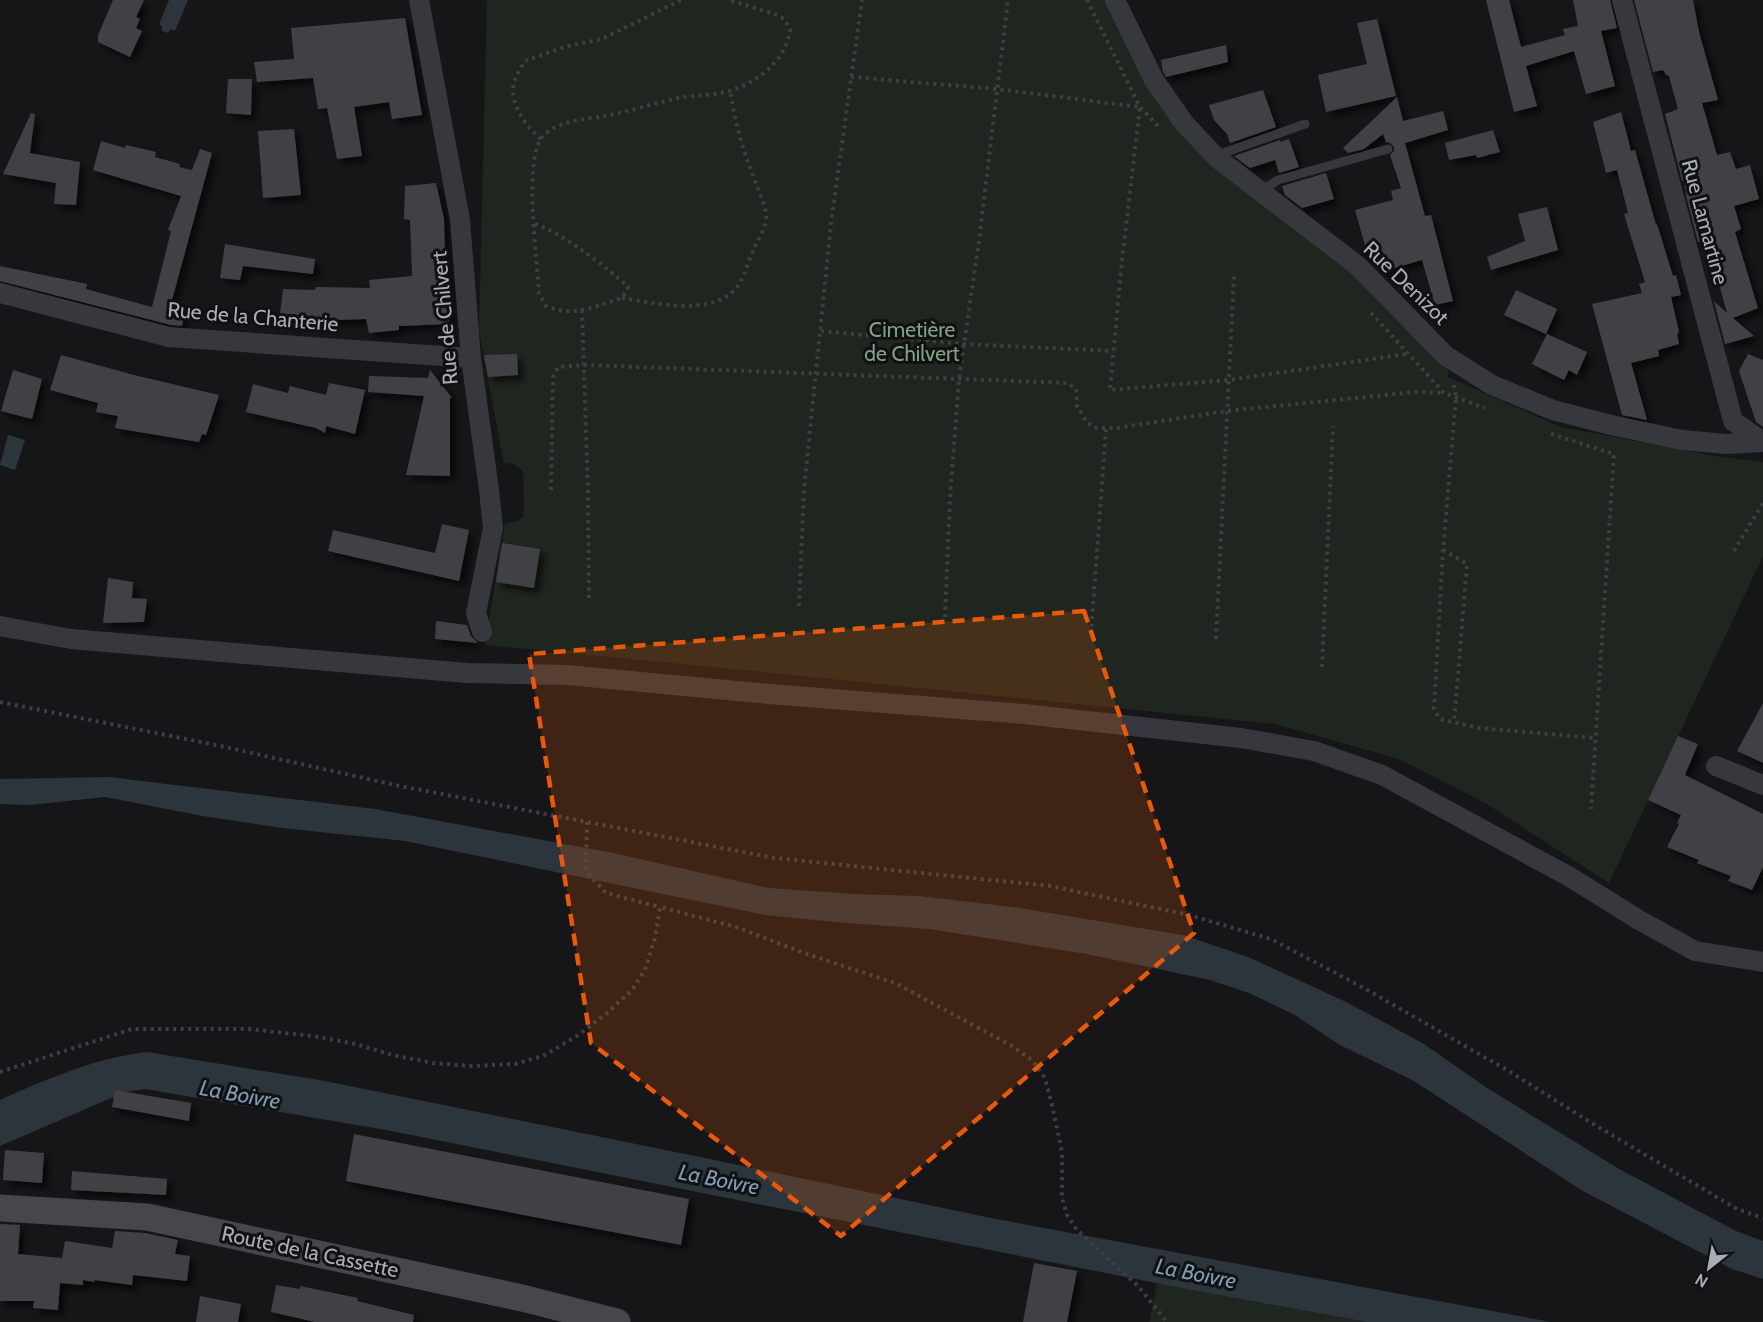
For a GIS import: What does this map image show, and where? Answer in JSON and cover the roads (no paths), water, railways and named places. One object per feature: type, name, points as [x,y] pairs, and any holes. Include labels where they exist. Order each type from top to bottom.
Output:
[{"type":"street","name":"Rue de Chilvert","points":[[419,0],[460,220],[471,358],[493,528],[477,614],[482,632]]},
{"type":"street","name":"Rue Denizot","points":[[1114,0],[1154,80],[1184,123],[1217,158],[1358,266],[1446,356],[1492,385],[1542,406],[1611,425],[1693,441],[1726,444],[1763,442]]},
{"type":"street","name":"Rue Lamartine","points":[[1622,0],[1733,421],[1763,442]]},
{"type":"street","name":"Rue de la Chanterie","points":[[0,293],[169,337],[471,358]]},
{"type":"street","points":[[0,626],[71,639],[467,673],[567,675],[1024,714],[1241,738],[1314,751],[1382,775],[1570,877],[1639,920],[1695,951],[1763,962]]},
{"type":"street","points":[[1716,766],[1763,785]]},
{"type":"street","name":"Route de la Cassette","points":[[0,1208],[147,1217],[522,1298],[616,1322]]},
{"type":"lane","points":[[1217,158],[1226,152],[1305,124]]},
{"type":"lane","points":[[1260,192],[1278,180],[1388,149]]},
{"type":"water","points":[[169,0],[188,0],[175,31],[171,29],[168,33],[162,31],[162,26],[159,24]]},
{"type":"water","points":[[8,435],[25,440],[15,470],[0,465]]},
{"type":"water","points":[[109,777],[375,809],[613,853],[769,888],[919,896],[1013,907],[1183,935],[1248,957],[1346,1002],[1424,1044],[1487,1088],[1621,1170],[1736,1231],[1763,1241],[1763,1279],[1732,1269],[1581,1190],[1414,1081],[1340,1045],[1295,1015],[1249,993],[1210,980],[1087,954],[929,929],[765,915],[405,841],[282,828],[203,816],[105,797],[30,805],[0,804],[0,779]]},
{"type":"water","name":"La Boivre","points":[[147,1052],[325,1081],[991,1218],[1551,1322],[1367,1322],[1186,1289],[386,1130],[145,1089],[125,1092],[0,1146],[0,1100],[90,1064]]},
{"type":"park label","name":"Cimetière de Chilvert","points":[[912,342]]}]
